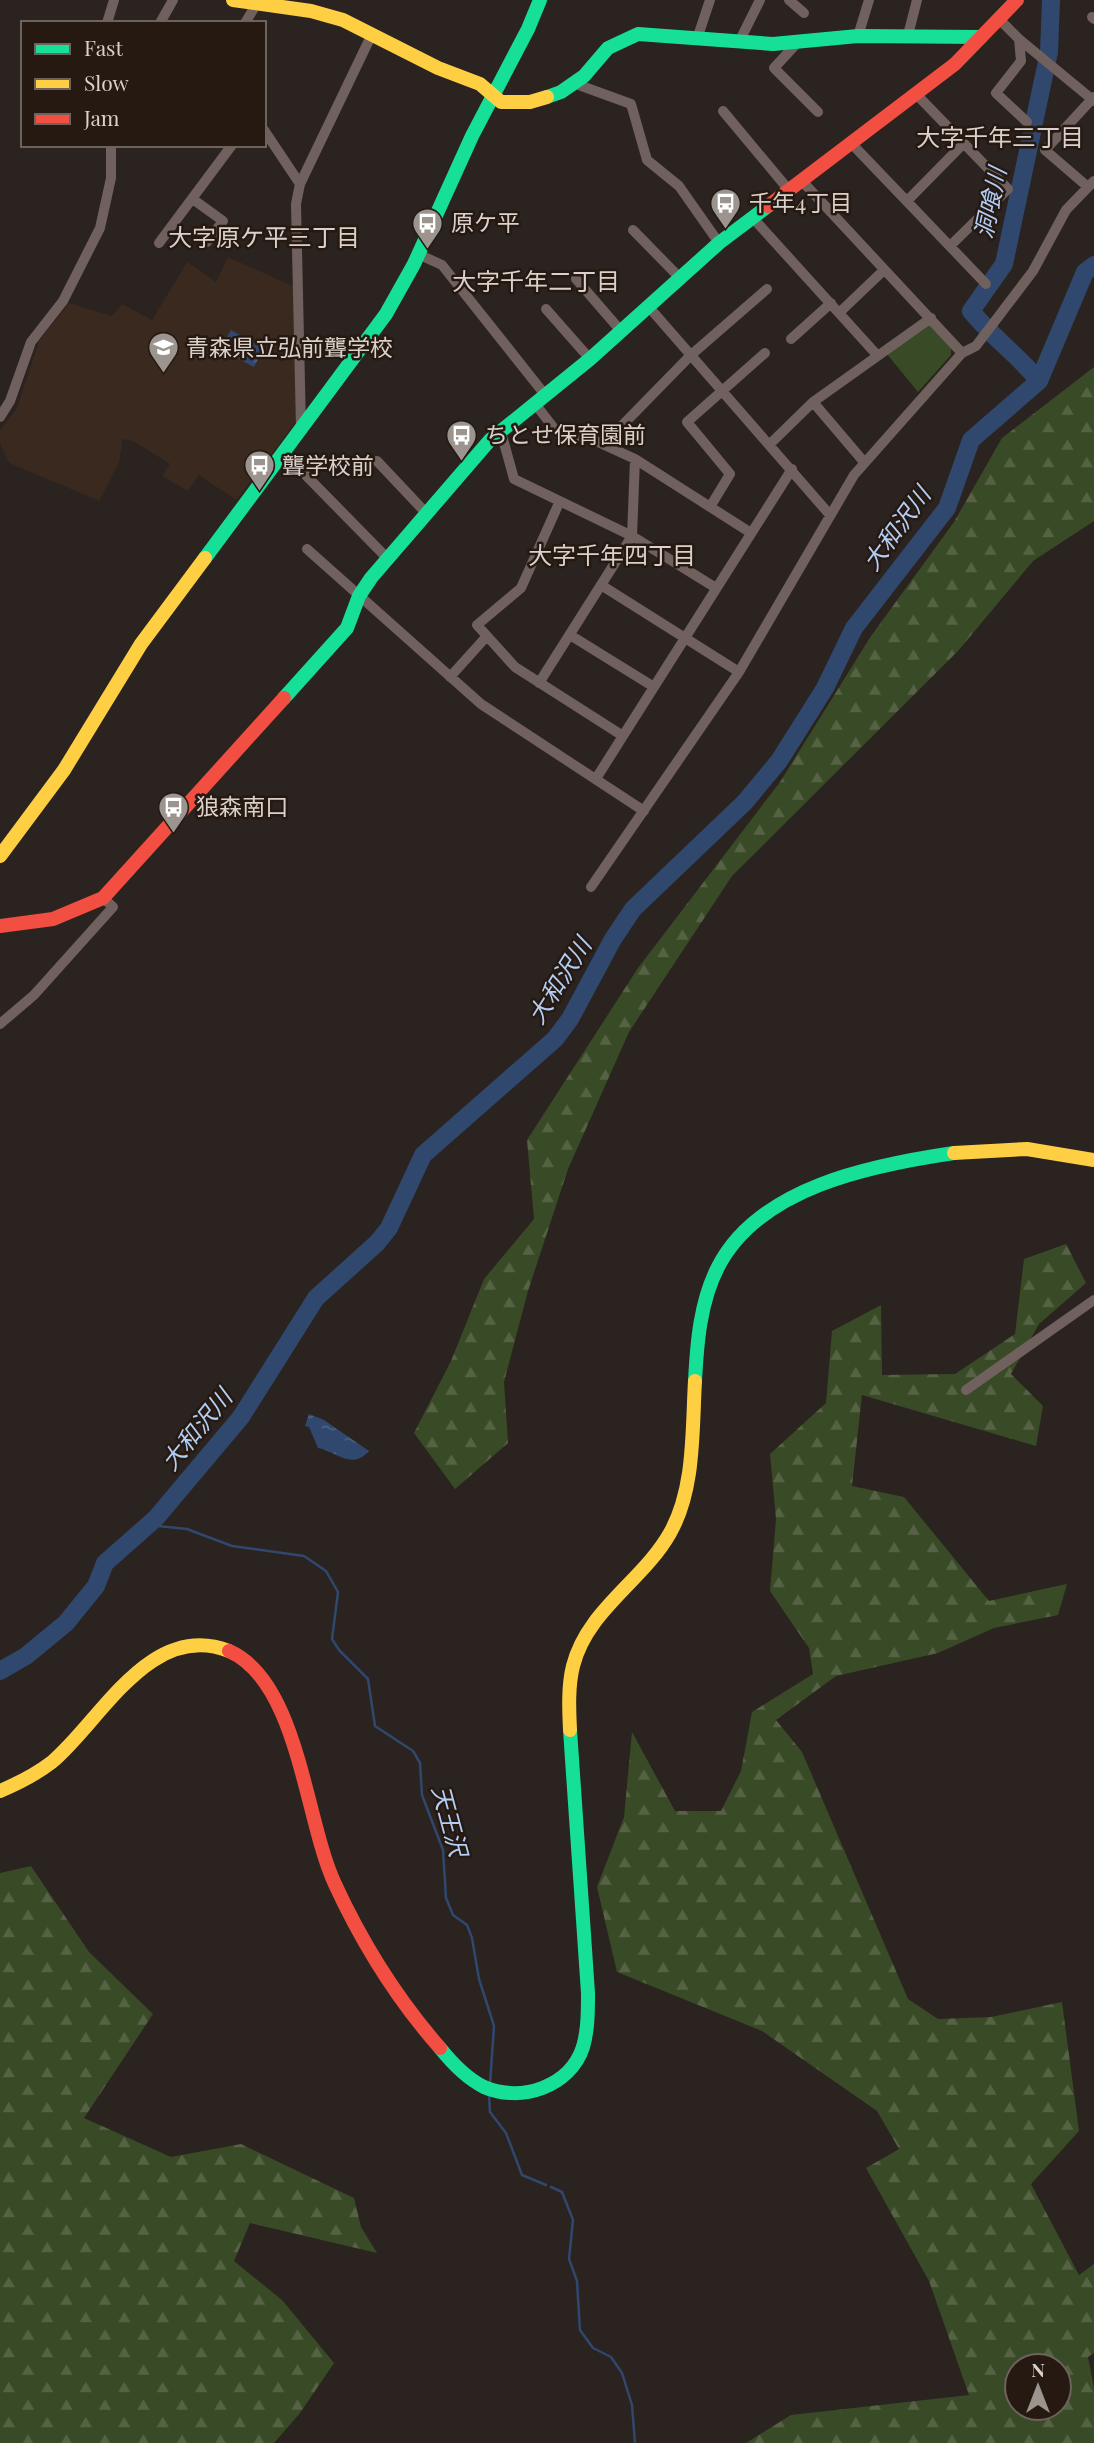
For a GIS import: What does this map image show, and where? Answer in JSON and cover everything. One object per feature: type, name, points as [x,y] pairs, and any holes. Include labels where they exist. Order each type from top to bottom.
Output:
[{"type":"street","points":[[108,21],[114,0]]},
{"type":"street","points":[[161,21],[173,0]]},
{"type":"street","points":[[233,0],[296,5],[326,14],[438,68],[480,84],[501,102],[546,99],[576,84],[608,48],[638,34],[739,42],[798,42],[858,36],[981,37]]},
{"type":"street","points":[[0,856],[64,770],[122,671],[282,451],[386,314],[420,255],[492,94],[532,24],[540,0]]},
{"type":"street","points":[[697,39],[710,0]]},
{"type":"street","points":[[739,42],[760,0]]},
{"type":"street","points":[[789,0],[804,13]]},
{"type":"street","points":[[858,36],[869,0]]},
{"type":"street","points":[[908,35],[917,0]]},
{"type":"street","points":[[0,926],[49,920],[85,908],[103,898],[347,628],[359,596],[482,448],[590,359],[719,243],[955,64],[1017,0]]},
{"type":"street","points":[[246,21],[258,3]]},
{"type":"street","points":[[591,887],[739,672],[830,515],[864,462],[962,353],[976,346],[1032,271],[1066,209],[1091,184],[1045,149],[1093,99],[1019,39],[999,19]]},
{"type":"street","points":[[301,428],[295,241],[300,184],[372,34]]},
{"type":"street","points":[[1019,39],[1021,61],[996,93],[1027,122]]},
{"type":"street","points":[[798,42],[774,68],[818,112]]},
{"type":"street","points":[[576,84],[631,104],[648,160],[679,186],[719,243]]},
{"type":"street","points":[[917,95],[1008,189],[950,246]]},
{"type":"street","points":[[723,111],[788,190]]},
{"type":"street","points":[[266,133],[300,184]]},
{"type":"street","points":[[851,143],[986,284]]},
{"type":"street","points":[[907,201],[963,144]]},
{"type":"street","points":[[0,417],[10,401],[31,342],[63,301],[100,228],[111,178],[111,147]]},
{"type":"street","points":[[159,243],[194,200],[231,147]]},
{"type":"street","points":[[801,180],[962,353]]},
{"type":"street","points":[[194,200],[223,221],[207,242]]},
{"type":"street","points":[[752,217],[877,355]]},
{"type":"street","points":[[633,230],[679,277]]},
{"type":"street","points":[[420,255],[442,265],[541,400],[560,436],[587,437],[635,459],[751,533]]},
{"type":"street","points":[[840,312],[884,270]]},
{"type":"street","points":[[576,279],[621,331]]},
{"type":"street","points":[[604,444],[691,355],[768,289]]},
{"type":"street","points":[[791,339],[831,303]]},
{"type":"street","points":[[648,306],[830,515]]},
{"type":"street","points":[[545,309],[590,359]]},
{"type":"street","points":[[770,444],[813,402],[931,318]]},
{"type":"street","points":[[710,506],[730,474],[687,422],[765,353]]},
{"type":"street","points":[[813,402],[864,462]]},
{"type":"street","points":[[501,432],[514,479],[632,536],[716,588]]},
{"type":"street","points":[[282,451],[388,559]]},
{"type":"street","points":[[539,683],[632,536],[635,459]]},
{"type":"street","points":[[377,461],[426,513]]},
{"type":"street","points":[[597,778],[792,469]]},
{"type":"street","points":[[559,503],[521,588],[477,625],[515,667],[623,736]]},
{"type":"street","points":[[307,549],[481,704],[644,811]]},
{"type":"street","points":[[601,585],[739,672]]},
{"type":"street","points":[[570,635],[654,687]]},
{"type":"street","points":[[450,677],[487,636]]},
{"type":"street","points":[[0,1024],[34,995],[113,907],[103,898]]},
{"type":"street","points":[[0,1791],[23,1783],[44,1767],[146,1665],[159,1656],[197,1645],[234,1652],[248,1661],[269,1689],[333,1879],[349,1913],[406,2002],[453,2063],[482,2086],[513,2094],[541,2089],[556,2081],[573,2069],[582,2051],[587,1997],[569,1705],[572,1665],[579,1642],[594,1620],[659,1554],[679,1516],[687,1477],[700,1330],[716,1271],[730,1248],[762,1216],[781,1204],[850,1178],[920,1159],[981,1149],[1040,1150],[1094,1160]]},
{"type":"street","points":[[966,1390],[1094,1300]]},
{"type":"shaded area","name":"青森県立弘前聾学校","points":[[228,257],[295,287],[299,418],[236,500],[199,475],[188,491],[162,476],[170,464],[133,441],[123,439],[119,463],[99,501],[9,463],[0,443],[0,430],[17,408],[39,341],[69,303],[112,316],[122,304],[152,320],[187,262],[216,282]]},
{"type":"green space","points":[[933,325],[951,346],[951,355],[918,392],[886,353],[925,326]]},
{"type":"green space","points":[[1094,367],[1094,521],[1033,561],[958,651],[732,876],[629,1032],[568,1169],[528,1291],[504,1382],[508,1443],[455,1489],[414,1433],[451,1361],[484,1279],[534,1219],[527,1140],[638,968],[780,782],[871,636],[954,522],[1002,438]]},
{"type":"green space","points":[[1066,1244],[1086,1283],[1039,1324],[1011,1374],[1043,1406],[1036,1446],[862,1395],[852,1486],[904,1497],[989,1601],[1067,1584],[1058,1615],[994,1628],[938,1653],[836,1676],[776,1720],[802,1752],[908,1999],[938,2019],[991,2017],[1062,2002],[1079,2131],[1031,2184],[1079,2275],[1094,2264],[1094,2353],[1088,2357],[1094,2388],[1094,2443],[746,2443],[791,2415],[969,2395],[929,2281],[866,2168],[899,2149],[877,2111],[762,2031],[617,1972],[597,1887],[624,1817],[632,1732],[675,1811],[721,1811],[741,1771],[752,1712],[813,1674],[809,1648],[770,1591],[776,1519],[770,1454],[826,1403],[832,1331],[881,1305],[882,1375],[955,1374],[1015,1334],[1024,1259]]},
{"type":"green space","points":[[31,1866],[89,1952],[153,2014],[84,2118],[171,2157],[241,2144],[354,2198],[361,2227],[377,2253],[250,2223],[234,2261],[282,2300],[334,2363],[300,2413],[274,2443],[0,2443],[0,1873]]},
{"type":"water","points":[[231,330],[264,348],[254,367],[220,349]]},
{"type":"water","points":[[309,1414],[324,1420],[369,1451],[362,1457],[350,1460],[318,1448],[309,1427],[305,1426]]},
{"type":"waterway","name":"洞喰川","points":[[1039,381],[971,311],[1004,264],[1049,52],[1051,0]]},
{"type":"waterway","name":"大和沢川","points":[[0,1671],[26,1656],[66,1623],[96,1586],[105,1563],[156,1518],[241,1417],[316,1298],[377,1243],[389,1228],[423,1155],[555,1039],[570,1019],[613,939],[633,909],[745,802],[779,761],[825,688],[854,628],[947,508],[971,440],[1039,381],[1085,272],[1094,265]]},
{"type":"waterway","name":"天王沢","points":[[148,1525],[187,1529],[232,1546],[304,1556],[326,1571],[338,1592],[332,1639],[339,1650],[368,1679],[375,1726],[413,1751],[420,1763],[422,1795],[443,1850],[446,1898],[453,1915],[467,1925],[472,1938],[479,1979],[494,2026],[490,2084]]},
{"type":"waterway","name":"天王沢","points":[[489,2094],[490,2112],[506,2133],[522,2175],[546,2185]]},
{"type":"waterway","name":"天王沢","points":[[551,2187],[562,2192],[573,2220],[569,2259],[577,2281],[580,2330],[593,2348],[611,2357],[622,2373],[632,2405],[635,2443]]},
{"type":"traffic: fast","points":[[205,558],[386,314],[414,264],[472,136],[528,29],[540,0]]},
{"type":"traffic: fast","points":[[547,97],[561,92],[584,76],[608,48],[638,34],[773,44],[858,36],[981,37]]},
{"type":"traffic: fast","points":[[284,698],[347,628],[359,596],[371,578],[490,440],[590,359],[719,243],[768,206]]},
{"type":"traffic: fast","points":[[695,1381],[700,1323],[712,1280],[737,1240],[761,1217],[789,1199],[854,1173],[954,1153]]},
{"type":"traffic: fast","points":[[440,2048],[460,2070],[477,2083],[498,2092],[513,2093],[543,2088],[556,2081],[577,2061],[583,2047],[587,2027],[588,1993],[570,1730]]},
{"type":"traffic: slow","points":[[233,0],[311,11],[343,20],[438,68],[480,84],[501,102],[530,102],[547,97]]},
{"type":"traffic: slow","points":[[0,856],[64,770],[141,644],[205,558]]},
{"type":"traffic: slow","points":[[954,1153],[1027,1149],[1094,1160]]},
{"type":"traffic: slow","points":[[570,1730],[570,1681],[580,1646],[603,1612],[659,1550],[678,1516],[691,1459],[695,1381]]},
{"type":"traffic: slow","points":[[0,1791],[52,1762],[129,1680],[151,1662],[175,1650],[201,1645],[229,1651]]},
{"type":"traffic: jam","points":[[768,206],[955,64],[1017,0]]},
{"type":"traffic: jam","points":[[0,926],[53,919],[103,898],[284,698]]},
{"type":"traffic: jam","points":[[229,1651],[252,1667],[270,1691],[285,1720],[334,1882],[381,1969],[440,2048]]},
{"type":"place","name":"千年4丁目","points":[[726,230]]},
{"type":"place","name":"原ケ平","points":[[428,250]]},
{"type":"place","name":"青森県立弘前聾学校","points":[[163,375]]},
{"type":"place","name":"ちとせ保育園前","points":[[462,462]]},
{"type":"place","name":"聾学校前","points":[[259,493]]},
{"type":"place","name":"狼森南口","points":[[173,834]]},
{"type":"district","name":"大字千年三丁目","points":[[1000,138]]},
{"type":"district","name":"大字原ケ平三丁目","points":[[264,238]]},
{"type":"district","name":"大字千年二丁目","points":[[536,282]]},
{"type":"district","name":"大字千年四丁目","points":[[612,556]]}]
